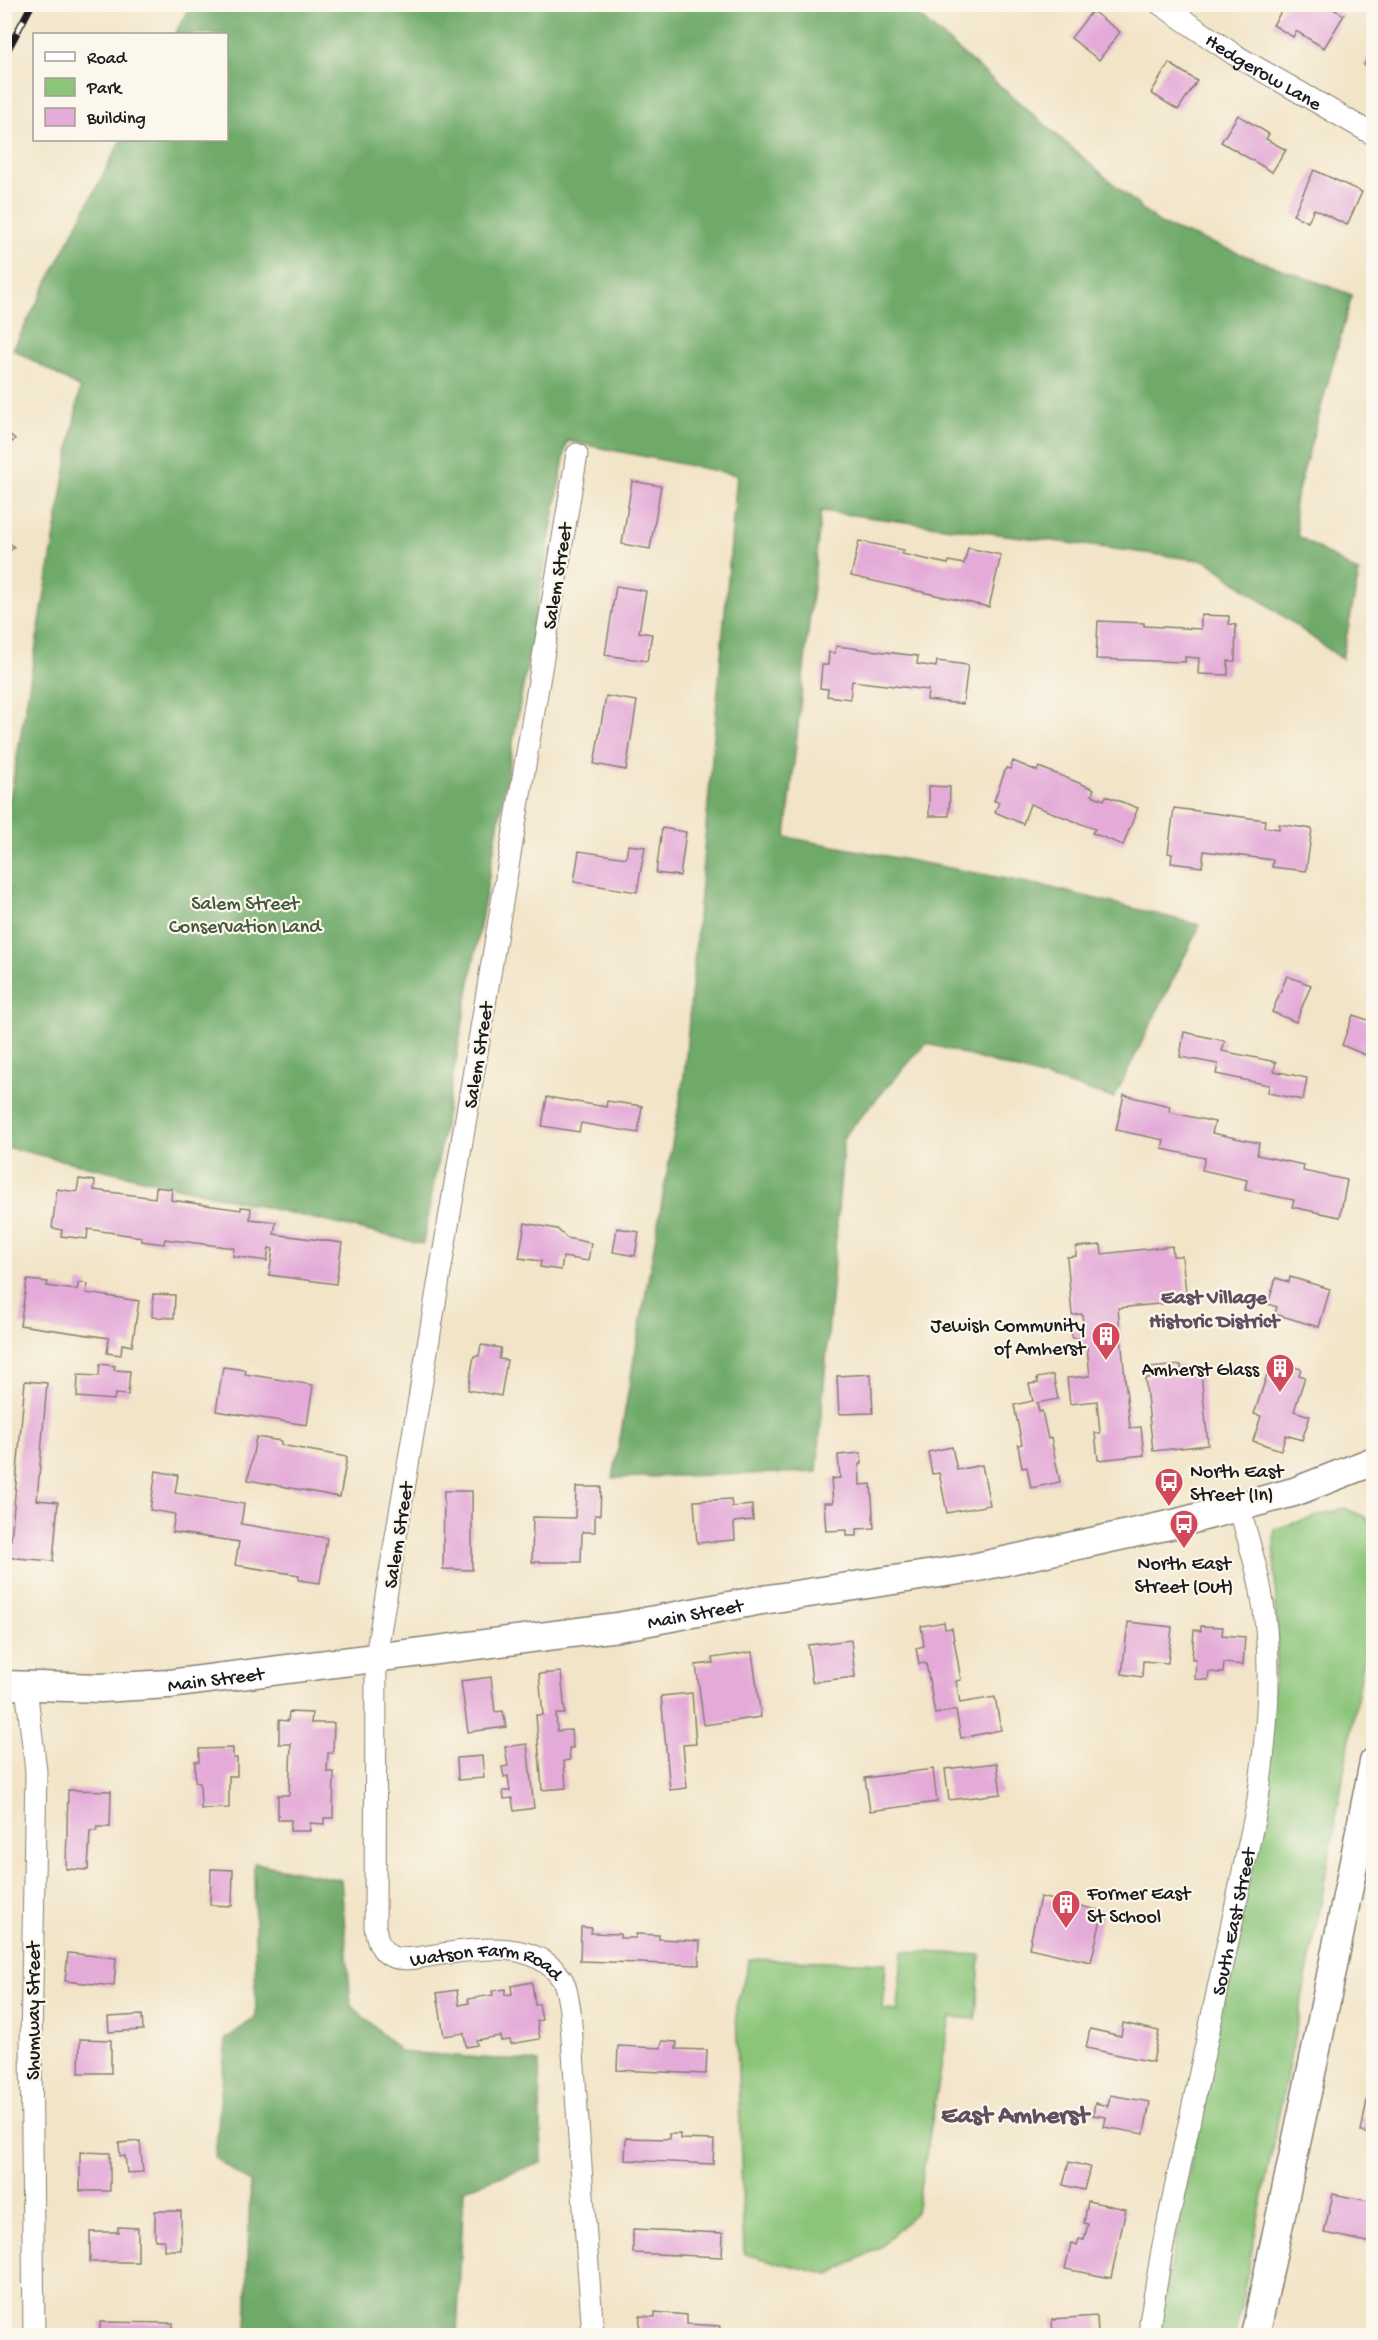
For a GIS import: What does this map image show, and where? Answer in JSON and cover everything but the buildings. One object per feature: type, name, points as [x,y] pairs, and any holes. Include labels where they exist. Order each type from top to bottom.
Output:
[{"type":"main road","name":"Main Street","points":[[15,1686],[101,1688],[169,1684],[618,1627],[756,1601],[973,1568],[1174,1524],[1294,1492],[1374,1461]]},
{"type":"main road","points":[[1255,2336],[1374,1762]]},
{"type":"street","name":"Hedgerow Lane","points":[[1160,4],[1235,55],[1374,135]]},
{"type":"street","name":"Salem Street","points":[[376,1656],[577,454]]},
{"type":"street","name":"South East Street","points":[[1150,2336],[1150,2322],[1162,2250],[1257,1806],[1264,1758],[1269,1684],[1265,1620],[1261,1589],[1239,1506]]},
{"type":"street","name":"Watson Farm Road","points":[[376,1656],[375,1927],[378,1944],[392,1957],[409,1958],[485,1948],[522,1951],[545,1963],[563,1979],[570,2010],[593,2336]]},
{"type":"street","name":"Shumway Street","points":[[15,1686],[36,1772],[31,2030],[34,2336]]},
{"type":"green space","name":"Salem Street Conservation Land","points":[[191,4],[906,5],[1160,224],[1352,295],[1294,505],[1298,536],[1359,573],[1342,659],[1207,561],[821,511],[786,837],[1044,886],[1200,925],[1114,1098],[926,1043],[844,1136],[817,1472],[613,1478],[684,1077],[737,475],[567,441],[423,1244],[5,1147],[5,811],[10,798],[80,388],[13,349],[120,141],[228,141],[228,33],[176,33]]},
{"type":"green space","points":[[1345,1508],[1373,1521],[1373,1607],[1321,1903],[1235,2335],[1160,2336],[1159,2322],[1229,1972],[1277,1657],[1274,1529]]},
{"type":"green space","points":[[254,1863],[341,1880],[351,2005],[401,2052],[539,2062],[542,2162],[464,2189],[457,2335],[246,2335],[250,2183],[215,2158],[226,2039],[256,2017]]},
{"type":"green space","points":[[902,1951],[980,1955],[976,2019],[950,2017],[916,2212],[882,2246],[830,2275],[744,2254],[736,2006],[750,1959],[886,1963],[883,2010],[898,2011]]},
{"type":"railway","points":[[4,57],[32,4]]},
{"type":"place","name":"Jewish Community of Amherst","points":[[1106,1362]]},
{"type":"place","name":"Amherst Glass","points":[[1280,1394]]},
{"type":"place","name":"North East Street (In)","points":[[1169,1508]]},
{"type":"place","name":"North East Street (Out)","points":[[1184,1550]]},
{"type":"place","name":"Former East St School","points":[[1066,1930]]},
{"type":"district","name":"East Village Historic District","points":[[1214,1308]]},
{"type":"district","name":"East Amherst","points":[[1015,2113]]}]
